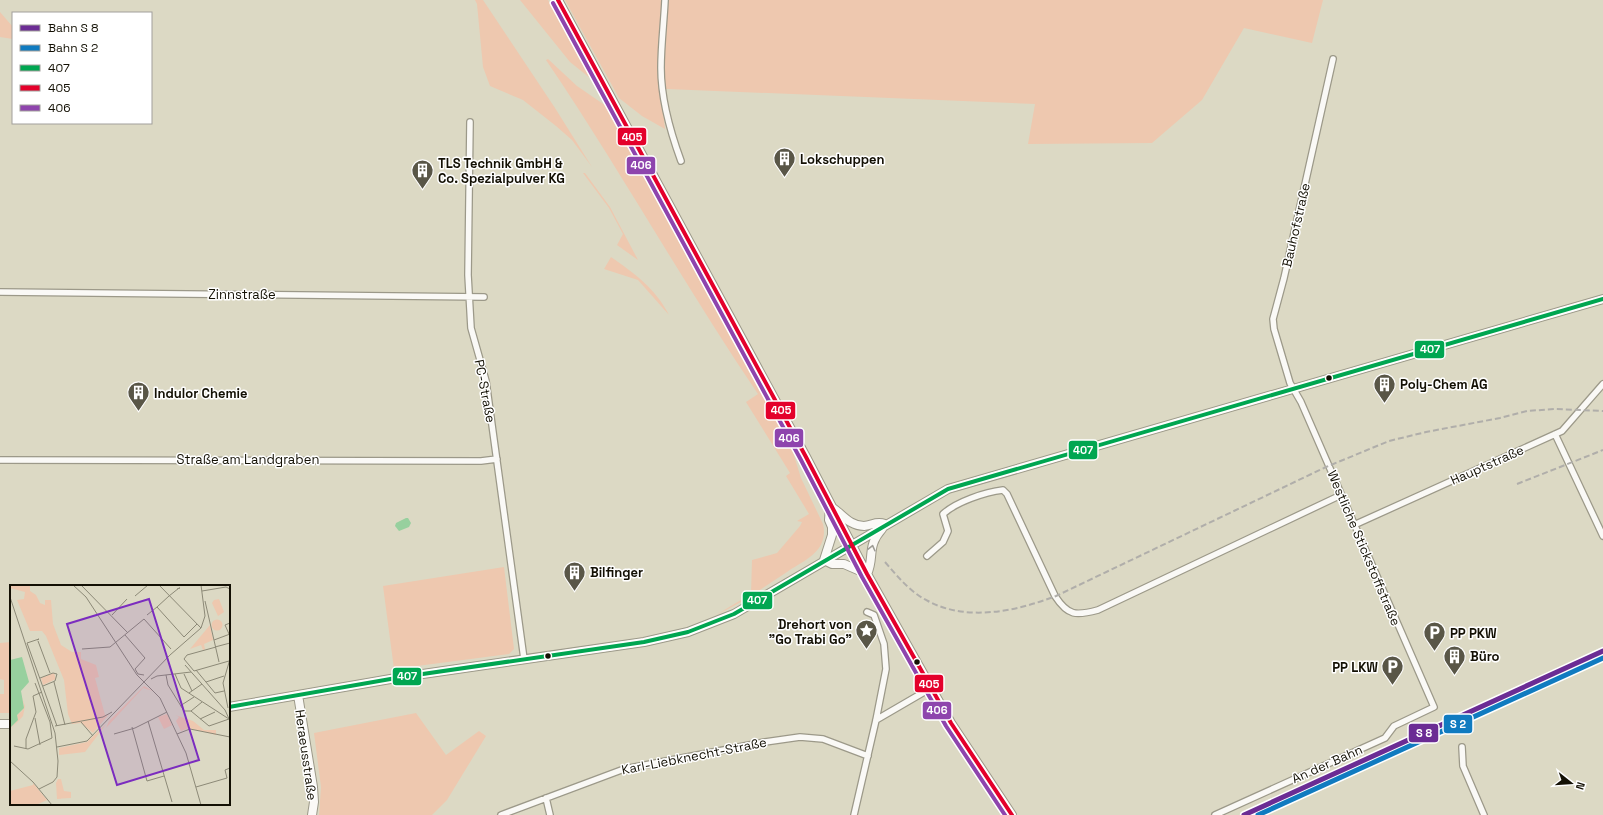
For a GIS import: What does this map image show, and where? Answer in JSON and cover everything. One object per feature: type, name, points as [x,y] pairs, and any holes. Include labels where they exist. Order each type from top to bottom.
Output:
[{"type":"street","points":[[558,0],[806,457],[866,574],[951,723],[1012,815]]},
{"type":"street","points":[[665,0],[661,68],[663,98],[669,126],[681,161]]},
{"type":"street","name":"Bauhofstraße","points":[[1293,390],[1276,335],[1273,318],[1284,278],[1333,59]]},
{"type":"street","name":"PC-Straße","points":[[470,122],[468,297],[471,328],[486,381],[524,659]]},
{"type":"street","name":"Zinnstraße","points":[[0,292],[484,297]]},
{"type":"street","points":[[230,707],[524,659],[659,639],[693,630],[734,614],[885,524],[948,489],[1603,299]]},
{"type":"street","name":"Hauptstraße","points":[[1354,525],[1562,431],[1603,384]]},
{"type":"street","name":"Westliche Stickstoffstraße","points":[[1293,390],[1301,402],[1434,707]]},
{"type":"street","points":[[1555,434],[1603,536]]},
{"type":"street","name":"Straße am Landgraben","points":[[0,460],[481,461],[497,459]]},
{"type":"street","points":[[927,556],[943,542],[948,531],[943,514],[951,507],[994,491],[1002,490],[1007,494],[1055,596],[1061,605],[1069,611],[1080,615],[1098,610],[1341,494]]},
{"type":"street","points":[[830,506],[854,524],[862,526],[878,521],[885,524]]},
{"type":"street","points":[[824,560],[832,535],[832,527],[829,520],[830,506]]},
{"type":"street","points":[[866,574],[871,566],[870,558],[874,541],[885,524]]},
{"type":"street","points":[[824,560],[832,564],[844,564],[866,574]]},
{"type":"street","points":[[854,815],[884,682],[885,656],[880,629],[874,615],[867,612]]},
{"type":"street","points":[[876,720],[931,688]]},
{"type":"street","name":"Heraeusstraße","points":[[298,695],[313,787],[314,802],[312,815]]},
{"type":"street","name":"An der Bahn","points":[[1214,815],[1385,738],[1394,726],[1434,707]]},
{"type":"street","name":"Karl-Liebknecht-Straße","points":[[501,815],[624,769],[707,752],[790,738],[823,739],[868,756]]},
{"type":"street","points":[[1462,748],[1463,766],[1484,815]]},
{"type":"street","points":[[546,798],[550,815]]},
{"type":"shaded area","points":[[475,0],[483,0],[555,108],[592,167],[572,140],[556,126],[523,100],[490,86],[483,67],[477,4]]},
{"type":"shaded area","points":[[520,0],[548,0],[595,82],[570,62]]},
{"type":"shaded area","points":[[565,0],[1323,0],[1312,43],[1244,28],[1202,100],[1152,143],[1028,144],[1035,104],[667,89],[661,91],[665,129],[642,116],[619,98]]},
{"type":"shaded area","points":[[0,12],[12,26],[12,39],[0,37]]},
{"type":"shaded area","points":[[548,59],[577,86],[609,108],[647,182],[792,449],[801,478],[823,524],[824,533],[822,542],[819,548],[812,555],[753,595],[716,615],[751,594],[752,560],[777,553],[800,526],[802,522],[797,521],[809,514],[786,476],[790,473],[746,402],[758,394],[546,60]]},
{"type":"shaded area","points":[[583,173],[585,173],[610,207],[638,260],[617,245],[623,234],[609,208]]},
{"type":"shaded area","points":[[611,257],[628,269],[651,289],[658,297],[669,315],[638,280],[604,269]]},
{"type":"shaded area","points":[[408,518],[411,523],[409,527],[399,531],[395,526],[396,523]]},
{"type":"shaded area","points":[[504,567],[514,649],[509,654],[394,669],[383,586]]},
{"type":"shaded area","points":[[10,642],[10,713],[0,713],[0,694],[4,694],[4,680],[0,679],[0,643]]},
{"type":"shaded area","points":[[416,713],[446,755],[479,731],[486,736],[447,800],[432,815],[319,815],[321,787],[314,733]]},
{"type":"railway","points":[[885,562],[905,584],[916,593],[928,601],[943,607],[975,613],[1009,610],[1056,596],[1326,467],[1389,441],[1527,411],[1555,409],[1603,411]]},
{"type":"railway","points":[[1517,484],[1603,450]]},
{"type":"transit line","name":"405","points":[[558,0],[806,457],[867,574],[951,723],[1012,815]]},
{"type":"transit line","name":"406","points":[[553,3],[801,460],[862,577],[946,726],[1005,815]]},
{"type":"transit line","name":"407","points":[[230,707],[402,677],[644,642],[688,632],[734,614],[948,489],[1603,299]]},
{"type":"transit line","points":[[1244,815],[1603,651]]},
{"type":"transit line","points":[[1258,815],[1603,658]]},
{"type":"place","name":"Lokschuppen","points":[[784,178]]},
{"type":"place","name":"TLS Technik GmbH & Co. Spezialpulver KG","points":[[423,190]]},
{"type":"place","name":"Poly-Chem AG","points":[[1385,404]]},
{"type":"place","name":"Indulor Chemie","points":[[138,412]]},
{"type":"place","name":"Bilfinger","points":[[574,592]]},
{"type":"place","name":"Drehort von \"Go Trabi Go\"","points":[[867,650]]},
{"type":"place","name":"PP PKW","points":[[1435,652]]},
{"type":"place","name":"Büro","points":[[1455,676]]},
{"type":"place","name":"PP LKW","points":[[1393,686]]}]
